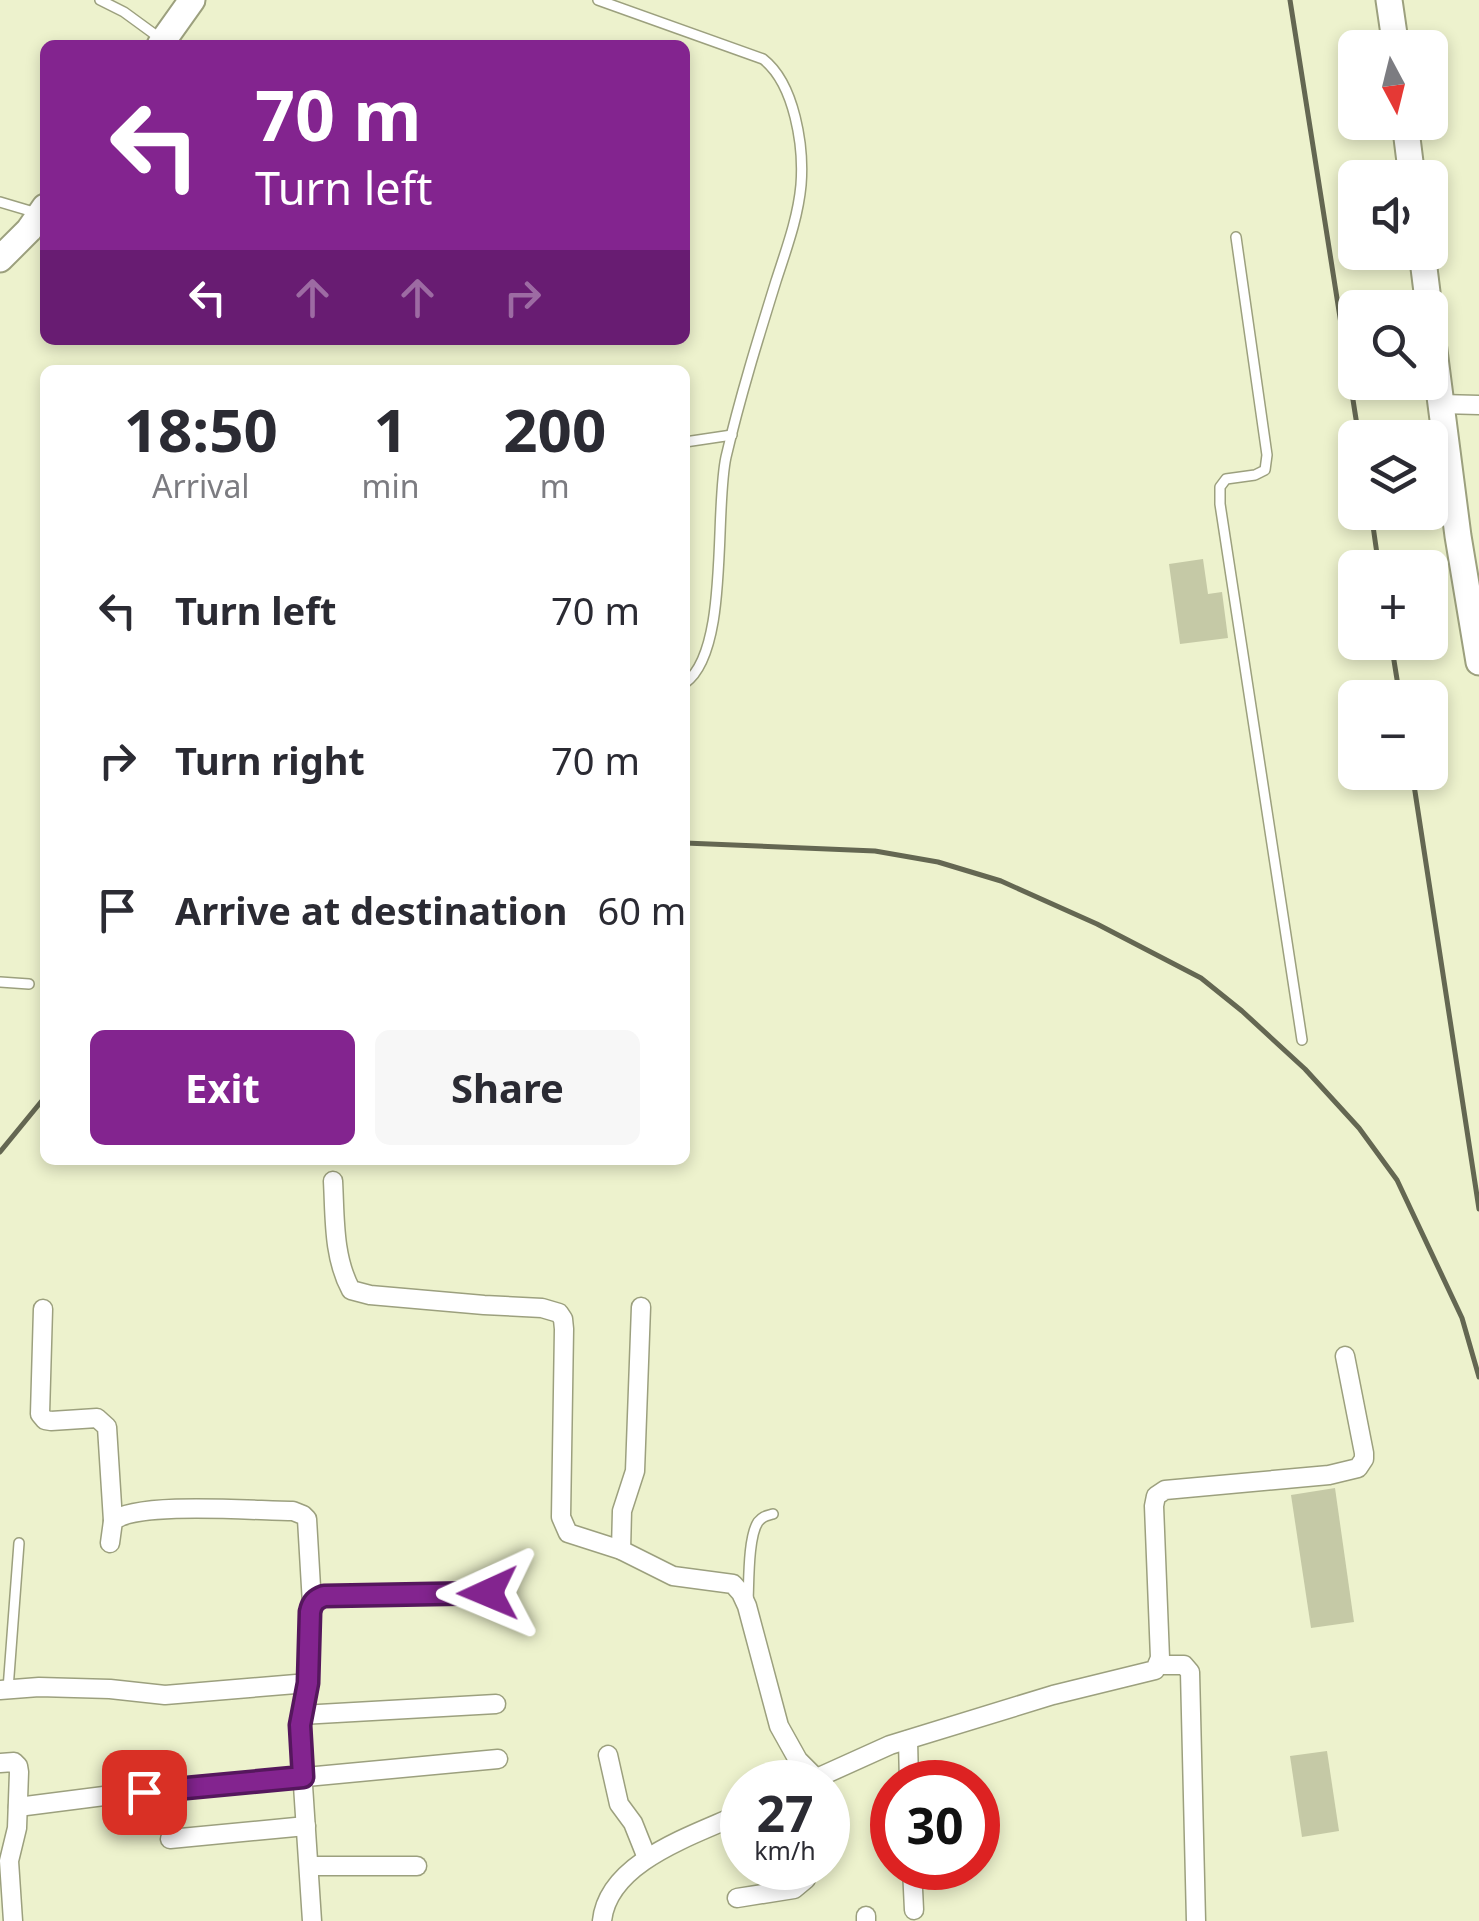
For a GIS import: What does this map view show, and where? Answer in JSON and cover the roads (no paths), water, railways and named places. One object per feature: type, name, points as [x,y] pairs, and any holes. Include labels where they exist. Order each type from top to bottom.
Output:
[{"type":"main road","points":[[163,40],[192,0]]},
{"type":"main road","points":[[1390,0],[1394,30]]},
{"type":"main road","points":[[0,259],[40,213]]},
{"type":"main road","points":[[1440,400],[1468,539],[1479,662]]},
{"type":"street","points":[[1441,404],[1479,405]]},
{"type":"street","points":[[333,1181],[336,1244],[352,1290],[370,1296],[542,1308],[559,1313],[564,1329],[564,1527],[568,1534],[621,1550],[673,1576],[733,1584],[747,1606],[779,1726],[798,1760]]},
{"type":"street","points":[[621,1550],[622,1510],[635,1470],[641,1307]]},
{"type":"street","points":[[43,1309],[40,1414],[51,1421],[97,1418],[107,1427],[113,1522],[110,1543]]},
{"type":"street","points":[[850,1763],[890,1745],[1052,1695],[1155,1670],[1156,1496],[1165,1490],[1329,1475],[1358,1468],[1364,1454],[1345,1356]]},
{"type":"street","points":[[113,1522],[127,1514],[176,1509],[293,1512],[307,1520],[312,1604],[308,1683],[301,1715],[312,1921]]},
{"type":"street","points":[[312,1604],[324,1596],[488,1593]]},
{"type":"street","points":[[1158,1665],[1184,1665],[1190,1672],[1196,1921]]},
{"type":"street","points":[[4,1690],[39,1686],[164,1694],[308,1683]]},
{"type":"street","points":[[301,1715],[496,1704]]},
{"type":"street","points":[[908,1740],[908,1760]]},
{"type":"street","points":[[608,1755],[619,1804],[638,1832],[646,1858]]},
{"type":"street","points":[[18,1807],[498,1759]]},
{"type":"street","points":[[0,1763],[14,1762],[18,1766],[17,1828],[9,1860],[13,1921]]},
{"type":"street","points":[[602,1921],[611,1892],[624,1874],[646,1858],[720,1823]]},
{"type":"street","points":[[170,1840],[306,1826]]},
{"type":"street","points":[[309,1866],[417,1866]]},
{"type":"street","points":[[737,1898],[788,1890]]},
{"type":"street","points":[[913,1890],[914,1910]]},
{"type":"lane","points":[[100,0],[124,12],[159,40]]},
{"type":"lane","points":[[598,0],[763,59],[773,67],[787,94],[797,124],[802,160],[796,218],[748,374],[721,490],[714,622],[700,668],[690,678]]},
{"type":"lane","points":[[0,202],[40,210]]},
{"type":"lane","points":[[1236,237],[1268,455],[1265,470],[1226,479],[1220,487],[1220,504],[1302,1040]]},
{"type":"lane","points":[[690,441],[732,435]]},
{"type":"lane","points":[[0,982],[29,984]]},
{"type":"lane","points":[[747,1606],[757,1524],[773,1514]]},
{"type":"lane","points":[[4,1690],[19,1543]]},
{"type":"railway","points":[[1290,0],[1356,420]]},
{"type":"railway","points":[[1374,530],[1376,550]]},
{"type":"railway","points":[[1394,660],[1397,680]]},
{"type":"railway","points":[[1415,790],[1479,1209]]},
{"type":"railway","points":[[690,843],[875,851],[938,862],[1001,881],[1097,924],[1201,978],[1305,1069],[1359,1128],[1397,1180],[1462,1318],[1479,1377]]},
{"type":"railway","points":[[0,1152],[40,1103]]}]
